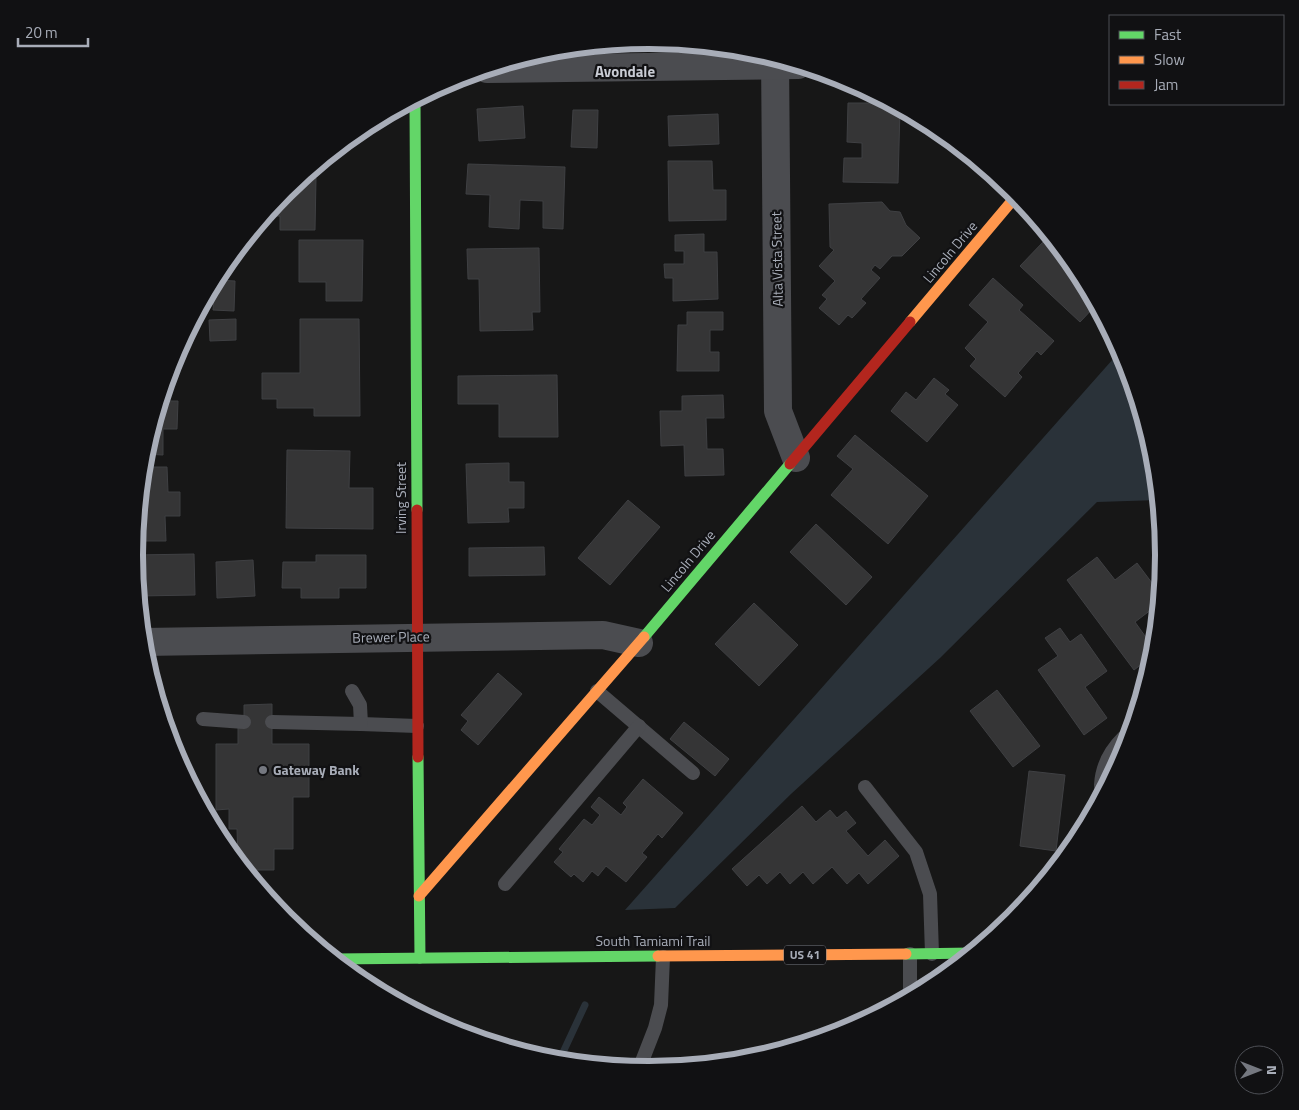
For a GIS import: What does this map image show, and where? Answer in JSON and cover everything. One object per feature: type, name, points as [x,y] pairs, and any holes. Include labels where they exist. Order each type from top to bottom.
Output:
[{"type":"street","points":[[510,68],[766,62]]},
{"type":"street","name":"Alta Vista Street","points":[[783,67],[778,411],[796,458]]},
{"type":"street","name":"Irving Street","points":[[415,107],[416,637],[419,896]]},
{"type":"street","name":"Lincoln Drive","points":[[419,896],[639,643],[1011,202]]},
{"type":"street","name":"Brewer Place","points":[[151,642],[603,635],[639,643]]},
{"type":"street","points":[[419,896],[420,958]]},
{"type":"street","name":"South Tamiami Trail","points":[[349,963],[420,958],[962,954]]},
{"type":"lane","points":[[352,691],[360,705],[361,724]]},
{"type":"lane","points":[[597,691],[692,773]]},
{"type":"lane","points":[[203,719],[244,722]]},
{"type":"lane","points":[[272,722],[417,726]]},
{"type":"lane","points":[[505,884],[639,726]]},
{"type":"lane","points":[[865,787],[916,852],[930,894],[932,954]]},
{"type":"lane","points":[[910,954],[910,989]]},
{"type":"lane","points":[[642,1061],[655,1028],[661,1005],[663,957]]},
{"type":"shaded area","points":[[1115,357],[1129,392],[1138,424],[1146,456],[1152,500],[1097,502],[940,658],[791,794],[675,908],[625,910]]},
{"type":"building","points":[[848,103],[877,103],[900,115],[898,183],[843,182],[844,158],[862,158],[862,143],[847,142]]},
{"type":"building","points":[[523,106],[525,138],[479,141],[477,109]]},
{"type":"building","points":[[573,110],[598,110],[597,148],[571,147]]},
{"type":"building","points":[[718,114],[719,144],[669,146],[668,116]]},
{"type":"building","points":[[668,161],[712,161],[713,190],[726,190],[726,220],[669,221]]},
{"type":"building","points":[[468,164],[565,167],[563,229],[543,228],[543,201],[520,200],[519,229],[489,227],[490,195],[466,194]]},
{"type":"building","points":[[312,178],[316,178],[315,230],[280,230],[280,216],[274,216]]},
{"type":"building","points":[[882,202],[890,211],[900,212],[906,225],[920,238],[902,256],[892,256],[880,269],[875,265],[871,270],[880,278],[861,299],[866,303],[852,318],[848,315],[839,325],[819,308],[827,299],[822,295],[835,281],[819,266],[834,250],[830,247],[829,204]]},
{"type":"building","points":[[704,234],[704,252],[717,252],[718,299],[673,301],[673,278],[665,278],[664,264],[684,264],[684,251],[675,251],[675,235]]},
{"type":"building","points":[[299,240],[363,240],[362,301],[326,301],[326,282],[299,282]]},
{"type":"building","points":[[1044,241],[1052,248],[1070,274],[1092,309],[1080,322],[1020,266]]},
{"type":"building","points":[[539,248],[540,312],[532,312],[533,330],[480,331],[479,279],[468,279],[467,249]]},
{"type":"building","points":[[993,278],[1023,305],[1019,310],[1054,341],[1041,355],[1037,351],[1018,373],[1022,377],[1005,397],[970,366],[976,359],[965,348],[988,322],[969,305]]},
{"type":"building","points":[[225,280],[235,281],[234,311],[213,310],[214,298]]},
{"type":"building","points":[[687,312],[723,312],[723,330],[710,330],[710,352],[719,352],[719,371],[677,371],[678,325],[687,325]]},
{"type":"building","points":[[236,319],[236,340],[210,341],[209,320]]},
{"type":"building","points":[[300,319],[359,319],[360,416],[314,416],[314,408],[277,408],[277,399],[262,399],[262,373],[300,373]]},
{"type":"building","points":[[557,375],[558,437],[499,437],[499,404],[458,404],[458,376]]},
{"type":"building","points":[[934,378],[949,390],[945,394],[958,405],[927,442],[891,411],[906,392],[916,400]]},
{"type":"building","points":[[723,395],[724,418],[706,418],[707,449],[723,449],[724,475],[685,476],[684,445],[661,446],[660,411],[682,411],[682,396]]},
{"type":"building","points":[[167,401],[178,401],[177,429],[163,429],[163,455],[153,454],[161,424]]},
{"type":"building","points":[[855,435],[928,496],[888,544],[831,495],[853,469],[837,456]]},
{"type":"building","points":[[287,450],[350,451],[349,488],[373,488],[373,529],[286,528]]},
{"type":"building","points":[[509,463],[509,482],[524,482],[524,508],[508,508],[509,522],[468,523],[466,464]]},
{"type":"building","points":[[151,467],[167,467],[168,492],[180,492],[180,516],[165,516],[166,541],[143,541]]},
{"type":"building","points":[[628,500],[660,527],[610,585],[578,558]]},
{"type":"building","points":[[816,524],[872,577],[846,605],[790,552]]},
{"type":"building","points":[[544,547],[545,575],[469,576],[469,548]]},
{"type":"building","points":[[194,554],[195,595],[145,596],[143,555]]},
{"type":"building","points":[[316,555],[366,555],[366,588],[339,588],[339,598],[301,598],[301,588],[282,588],[283,562],[316,562]]},
{"type":"building","points":[[1097,557],[1115,580],[1137,563],[1155,587],[1152,609],[1135,622],[1148,640],[1144,662],[1134,670],[1067,580]]},
{"type":"building","points":[[253,560],[255,596],[217,598],[216,562]]},
{"type":"building","points":[[754,603],[798,645],[759,686],[715,644]]},
{"type":"building","points":[[1060,628],[1070,642],[1081,634],[1107,671],[1085,687],[1107,718],[1084,735],[1038,670],[1058,656],[1045,638]]},
{"type":"building","points":[[498,673],[522,694],[478,745],[461,730],[468,721],[461,715]]},
{"type":"building","points":[[997,690],[1040,746],[1013,767],[970,711]]},
{"type":"building","name":"Gateway Bank","points":[[272,704],[272,744],[309,744],[309,797],[293,797],[293,849],[274,849],[274,870],[254,870],[238,848],[237,829],[229,829],[229,809],[216,810],[216,744],[238,744],[238,727],[244,727],[244,705]]},
{"type":"building","points":[[684,722],[729,759],[715,776],[670,739]]},
{"type":"building","points":[[1029,771],[1065,775],[1056,851],[1020,846]]},
{"type":"building","points":[[643,779],[683,813],[662,838],[658,834],[642,853],[647,857],[626,882],[606,866],[598,876],[592,871],[583,882],[574,874],[571,877],[554,862],[563,852],[559,849],[584,819],[592,825],[600,815],[591,807],[599,797],[621,815],[627,807],[623,803]]},
{"type":"building","points":[[802,806],[816,822],[830,810],[837,818],[846,811],[856,823],[846,831],[868,856],[885,840],[899,856],[868,884],[859,873],[847,884],[832,867],[813,884],[803,872],[790,884],[780,872],[767,884],[759,875],[747,886],[732,869]]},
{"type":"waterway","points":[[562,1054],[585,1005]]},
{"type":"traffic: fast","points":[[415,107],[417,510]]},
{"type":"traffic: fast","points":[[644,637],[790,464]]},
{"type":"traffic: fast","points":[[418,757],[420,958]]},
{"type":"traffic: fast","points":[[906,954],[963,953]]},
{"type":"traffic: fast","points":[[344,959],[658,956]]},
{"type":"traffic: slow","points":[[910,322],[1011,202]]},
{"type":"traffic: slow","points":[[419,896],[644,637]]},
{"type":"traffic: slow","points":[[658,956],[906,954]]},
{"type":"traffic: jam","points":[[790,464],[910,322]]},
{"type":"traffic: jam","points":[[417,510],[418,757]]},
{"type":"place","name":"Gateway Bank","points":[[263,770]]},
{"type":"district","name":"Avondale","points":[[625,72]]}]
